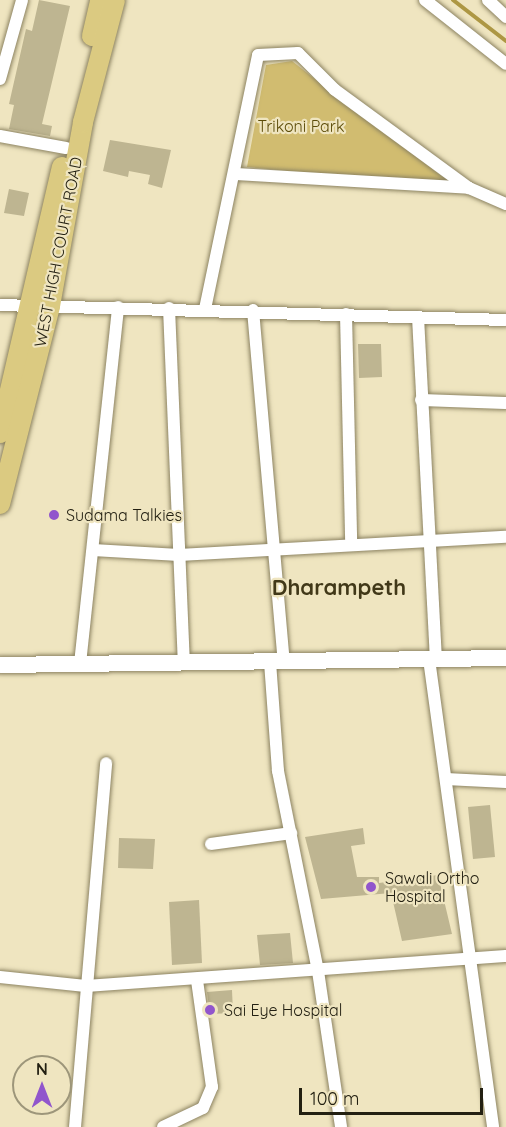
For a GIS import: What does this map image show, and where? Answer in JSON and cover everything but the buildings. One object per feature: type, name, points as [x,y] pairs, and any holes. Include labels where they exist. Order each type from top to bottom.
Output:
[{"type":"main road","name":"WEST HIGH COURT ROAD","points":[[0,433],[100,0]]},
{"type":"main road","name":"WEST HIGH COURT ROAD","points":[[0,504],[50,306],[83,122],[115,0]]},
{"type":"street","points":[[0,79],[22,0]]},
{"type":"street","points":[[425,0],[506,64]]},
{"type":"street","points":[[488,0],[502,9]]},
{"type":"street","points":[[206,309],[236,174],[258,55],[298,53],[335,90],[469,188],[506,204]]},
{"type":"street","points":[[0,136],[66,148]]},
{"type":"street","points":[[236,174],[469,188]]},
{"type":"street","points":[[0,305],[253,310],[506,320]]},
{"type":"street","points":[[80,664],[118,307]]},
{"type":"street","points":[[168,308],[183,663]]},
{"type":"street","points":[[253,310],[274,546],[279,771],[318,971],[341,1127]]},
{"type":"street","points":[[346,314],[351,543]]},
{"type":"street","points":[[418,317],[433,659],[468,958],[493,1127]]},
{"type":"street","points":[[421,400],[506,403]]},
{"type":"street","points":[[93,550],[179,555],[274,546],[506,537]]},
{"type":"street","points":[[0,665],[506,658]]},
{"type":"street","points":[[75,1127],[106,763]]},
{"type":"street","points":[[446,779],[506,782]]},
{"type":"street","points":[[211,844],[291,833]]},
{"type":"street","points":[[0,977],[86,986],[197,980],[506,956]]},
{"type":"street","points":[[163,1127],[203,1108],[212,1087],[197,980]]},
{"type":"green space","name":"Trikoni Park","points":[[292,61],[456,187],[247,167],[266,65]]},
{"type":"waterway","points":[[453,0],[506,41]]},
{"type":"place","name":"Sudama Talkies","points":[[54,515]]},
{"type":"place","name":"Sawali Ortho Hospital","points":[[371,887]]},
{"type":"place","name":"Sai Eye Hospital","points":[[210,1010]]},
{"type":"district","name":"Dharampeth","points":[[339,588]]}]
